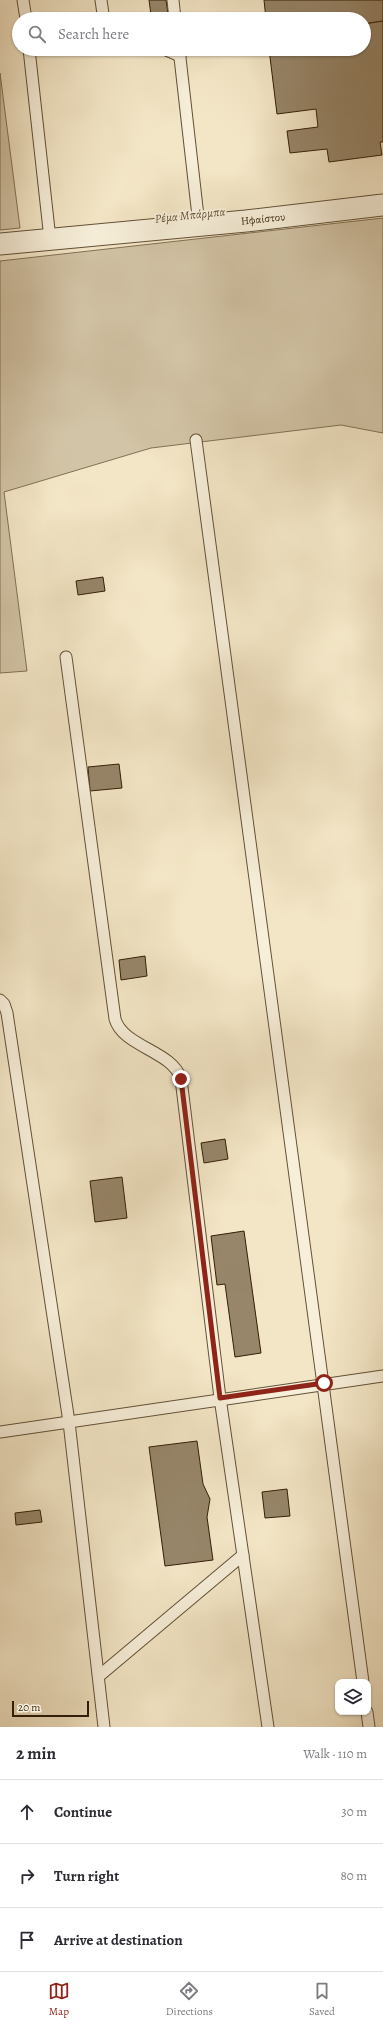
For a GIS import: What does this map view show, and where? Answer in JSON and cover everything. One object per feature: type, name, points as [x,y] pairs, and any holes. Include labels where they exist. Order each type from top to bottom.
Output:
[{"type":"street","name":"Ηφαίστου","points":[[0,244],[199,225],[383,205]]},
{"type":"lane","points":[[24,0],[25,12]]},
{"type":"lane","points":[[101,0],[103,12]]},
{"type":"lane","points":[[173,0],[174,12]]},
{"type":"lane","points":[[30,56],[50,239]]},
{"type":"lane","points":[[179,56],[199,225]]},
{"type":"lane","points":[[196,440],[363,1679]]},
{"type":"lane","points":[[66,657],[116,1024],[123,1033],[172,1065],[180,1074],[181,1079],[220,1398],[268,1727]]},
{"type":"lane","points":[[0,1000],[4,1004],[7,1013],[69,1422],[104,1727]]},
{"type":"lane","points":[[0,1432],[220,1398],[383,1376]]},
{"type":"lane","points":[[99,1676],[243,1555]]},
{"type":"lane","points":[[367,1715],[369,1727]]},
{"type":"shaded area","points":[[0,73],[20,228],[0,230]]},
{"type":"shaded area","points":[[383,218],[383,433],[341,425],[151,448],[4,492],[27,671],[0,673],[0,261]]},
{"type":"building","points":[[149,0],[166,0],[168,12],[151,12]]},
{"type":"building","points":[[264,0],[383,0],[383,21],[371,23],[371,12],[265,12]]},
{"type":"building","points":[[383,21],[383,142],[380,142],[382,155],[329,162],[327,149],[290,153],[287,131],[318,127],[316,109],[277,114],[270,56],[371,56],[371,23]]},
{"type":"building","points":[[103,577],[105,591],[78,595],[76,581]]},
{"type":"building","points":[[119,764],[122,788],[90,791],[88,767]]},
{"type":"building","points":[[145,956],[147,976],[121,980],[119,960]]},
{"type":"building","points":[[225,1139],[228,1159],[204,1163],[201,1143]]},
{"type":"building","points":[[122,1177],[127,1218],[95,1222],[90,1181]]},
{"type":"building","points":[[244,1231],[261,1353],[235,1357],[225,1284],[217,1285],[211,1236]]},
{"type":"building","points":[[197,1441],[203,1484],[210,1499],[207,1517],[213,1560],[165,1566],[149,1447]]},
{"type":"building","points":[[287,1489],[290,1516],[265,1518],[262,1492]]},
{"type":"building","points":[[40,1510],[42,1522],[16,1525],[15,1513]]},
{"type":"route","points":[[181,1079],[220,1398],[324,1383]]},
{"type":"water label","name":"Ρέμα Μπάρμπα","points":[[190,215]]}]
